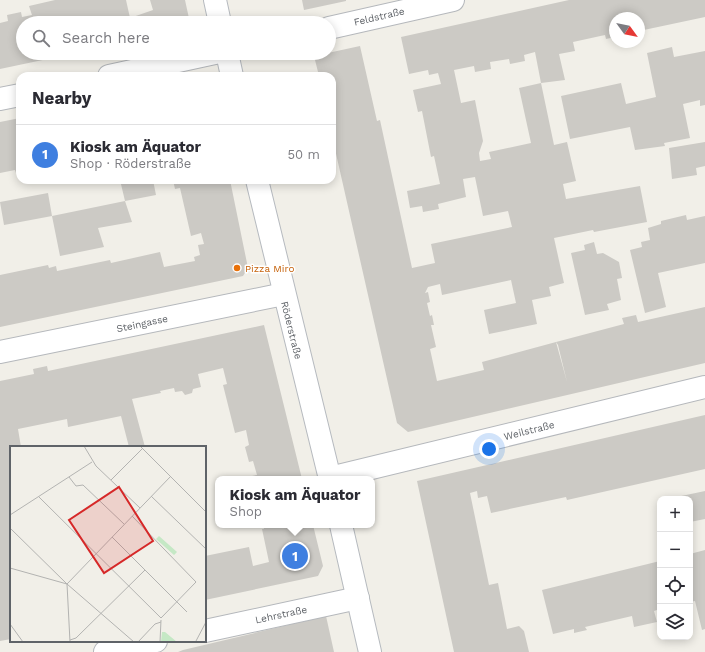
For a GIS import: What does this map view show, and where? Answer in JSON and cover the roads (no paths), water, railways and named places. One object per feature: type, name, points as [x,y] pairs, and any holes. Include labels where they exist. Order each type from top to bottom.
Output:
[{"type":"street","points":[[215,0],[218,16]]},
{"type":"street","name":"Feldstraße","points":[[336,26],[453,0]]},
{"type":"street","points":[[127,72],[183,60]]},
{"type":"street","points":[[229,60],[231,72]]},
{"type":"street","points":[[0,99],[16,96]]},
{"type":"street","name":"Röderstraße","points":[[258,184],[329,476]]},
{"type":"street","name":"Steingasse","points":[[0,352],[284,294]]},
{"type":"street","name":"Weilstraße","points":[[342,476],[705,388]]},
{"type":"street","points":[[342,528],[370,652]]},
{"type":"street","name":"Lehrstraße","points":[[206,631],[358,598]]},
{"type":"street","points":[[105,652],[151,642]]},
{"type":"place","name":"Pizza Miro","points":[[237,268]]},
{"type":"place","name":"Kiosk am Äquator","points":[[295,556]]}]
